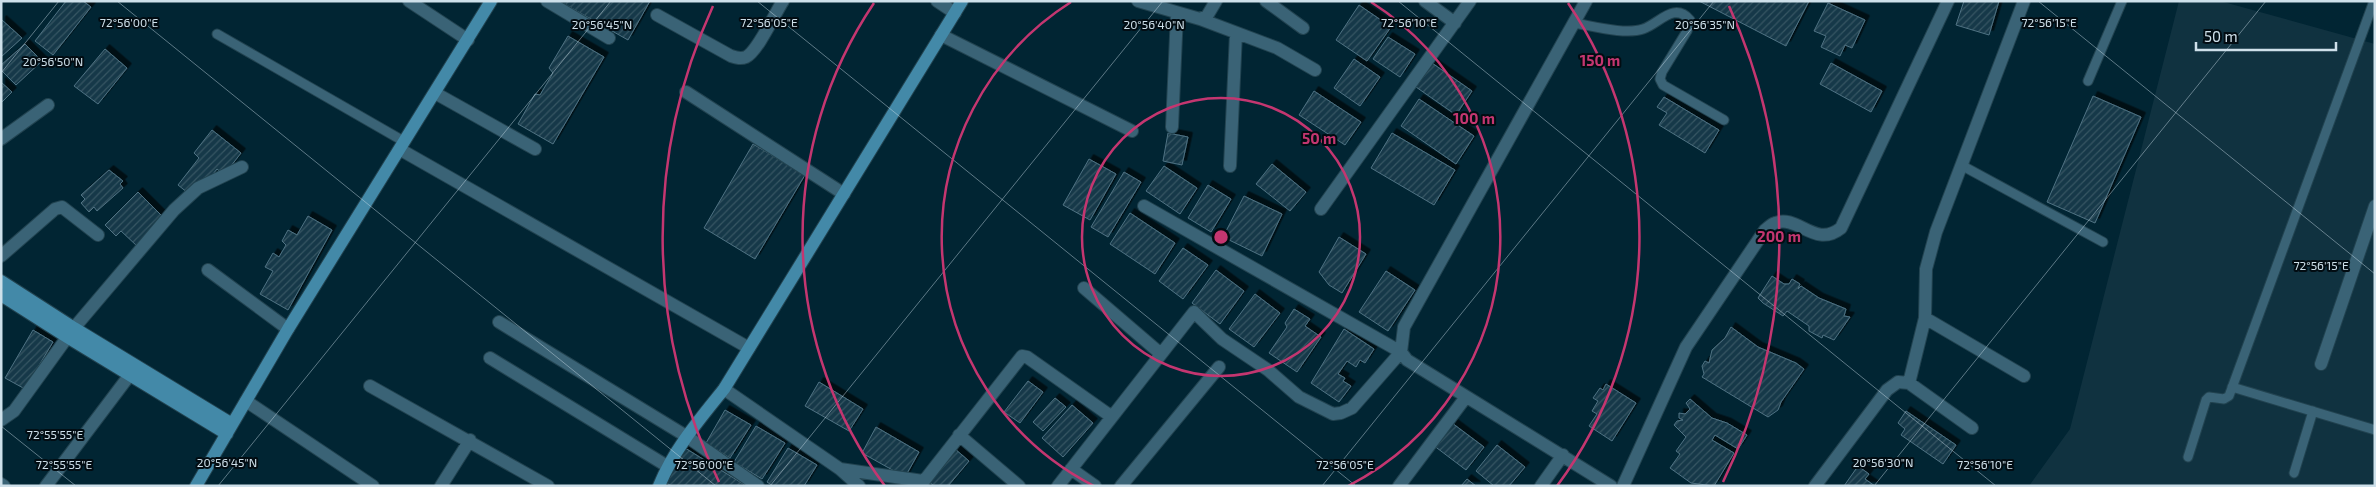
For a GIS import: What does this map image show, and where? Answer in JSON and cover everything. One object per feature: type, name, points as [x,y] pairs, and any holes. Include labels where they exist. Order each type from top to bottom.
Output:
[{"type":"street","points":[[409,1],[468,40]]},
{"type":"street","points":[[196,486],[288,329],[491,1]]},
{"type":"street","points":[[547,1],[609,38]]},
{"type":"street","points":[[657,15],[731,56],[740,59],[748,56],[755,47],[782,1]]},
{"type":"street","points":[[937,1],[955,13]]},
{"type":"street","points":[[659,486],[667,466],[686,436],[724,389],[962,1]]},
{"type":"street","points":[[1138,1],[1200,19],[1277,48],[1315,70]]},
{"type":"street","points":[[1200,19],[1208,16],[1216,1]]},
{"type":"street","points":[[1266,1],[1303,28]]},
{"type":"street","points":[[1424,1],[1455,23]]},
{"type":"street","points":[[1321,209],[1470,1]]},
{"type":"street","points":[[1058,486],[1194,312],[1222,339],[1268,370],[1299,397],[1333,414],[1342,413],[1352,408],[1401,352],[1404,327],[1586,1]]},
{"type":"street","points":[[1623,486],[1686,347],[1765,230],[1775,222],[1786,222],[1820,236],[1832,235],[1841,228],[1948,1]]},
{"type":"street","points":[[1909,383],[1925,318],[1926,269],[1936,232],[2024,1]]},
{"type":"street","points":[[1172,127],[1177,13]]},
{"type":"street","points":[[1230,166],[1236,33]]},
{"type":"street","points":[[941,36],[1132,131]]},
{"type":"street","points":[[686,92],[844,194]]},
{"type":"street","points":[[435,93],[535,148]]},
{"type":"street","points":[[1,139],[48,106]]},
{"type":"street","points":[[403,146],[749,348]]},
{"type":"street","points":[[1,420],[14,411],[71,333],[174,210],[198,188],[242,167]]},
{"type":"street","points":[[1144,206],[1401,352],[1407,360],[1611,486]]},
{"type":"street","points":[[2321,364],[2375,206]]},
{"type":"street","points":[[1,256],[55,209],[62,207],[98,235]]},
{"type":"street","points":[[208,270],[288,329]]},
{"type":"street","points":[[1,280],[71,333]]},
{"type":"street","points":[[1084,288],[1161,354]]},
{"type":"street","points":[[1,295],[71,333],[230,429]]},
{"type":"street","points":[[1925,318],[2024,376]]},
{"type":"street","points":[[499,322],[686,436],[758,486]]},
{"type":"street","points":[[840,469],[922,483],[1022,356],[1027,357],[1112,417]]},
{"type":"street","points":[[490,358],[667,466]]},
{"type":"street","points":[[1121,486],[1219,367]]},
{"type":"street","points":[[46,486],[133,371]]},
{"type":"street","points":[[1815,486],[1887,390],[1898,382],[1909,383],[1972,428]]},
{"type":"street","points":[[370,386],[470,440],[548,486]]},
{"type":"street","points":[[724,389],[840,469],[859,486]]},
{"type":"street","points":[[1399,486],[1466,397]]},
{"type":"street","points":[[246,401],[373,486]]},
{"type":"street","points":[[959,434],[1019,486]]},
{"type":"street","points":[[441,486],[470,440]]},
{"type":"street","points":[[1541,486],[1563,455]]},
{"type":"street","points":[[1071,469],[1095,486]]},
{"type":"lane","points":[[2088,81],[2122,1]]},
{"type":"lane","points":[[2188,458],[2206,400],[2210,397],[2224,400],[2229,396],[2374,1]]},
{"type":"lane","points":[[1574,23],[1630,31],[1644,29],[1664,16],[1677,12],[1685,14],[1690,20],[1687,31],[1662,72],[1660,79],[1663,85],[1724,120]]},
{"type":"lane","points":[[217,34],[403,146]]},
{"type":"lane","points":[[1961,165],[2103,242]]},
{"type":"lane","points":[[2232,387],[2375,430]]},
{"type":"lane","points":[[2294,473],[2312,411]]},
{"type":"shaded area","points":[[2179,1],[2220,1],[2375,44],[2375,486],[2029,486],[2070,429]]},
{"type":"building","points":[[66,1],[83,1],[91,7],[53,55],[35,41]]},
{"type":"building","points":[[559,1],[650,1],[628,40]]},
{"type":"building","points":[[1699,1],[1809,1],[1786,46]]},
{"type":"building","points":[[1964,1],[1999,1],[1989,35],[1956,25]]},
{"type":"building","points":[[1828,3],[1865,20],[1852,48],[1845,45],[1840,56],[1821,47],[1826,36],[1814,31]]},
{"type":"building","points":[[1359,5],[1391,27],[1367,61],[1336,40]]},
{"type":"building","points":[[1,21],[22,38],[1,57]]},
{"type":"building","points":[[568,36],[604,57],[553,144],[518,124],[535,94],[540,95],[553,73],[549,68]]},
{"type":"building","points":[[1388,37],[1415,54],[1400,77],[1373,59]]},
{"type":"building","points":[[25,44],[42,61],[16,85],[1,70],[1,65]]},
{"type":"building","points":[[105,49],[127,68],[98,104],[74,86]]},
{"type":"building","points":[[1354,59],[1380,77],[1360,106],[1334,88]]},
{"type":"building","points":[[1432,63],[1472,91],[1456,115],[1416,87]]},
{"type":"building","points":[[1831,63],[1882,91],[1871,112],[1820,84]]},
{"type":"building","points":[[1,82],[12,92],[1,103]]},
{"type":"building","points":[[1314,91],[1361,122],[1345,145],[1299,115]]},
{"type":"building","points":[[2093,96],[2141,117],[2095,223],[2047,202]]},
{"type":"building","points":[[1664,97],[1719,130],[1705,153],[1659,125],[1667,113],[1657,107]]},
{"type":"building","points":[[1419,99],[1474,136],[1456,164],[1401,126]]},
{"type":"building","points":[[212,130],[241,153],[224,175],[217,169],[205,184],[199,180],[188,193],[178,185],[199,158],[194,153]]},
{"type":"building","points":[[1168,133],[1188,137],[1182,165],[1163,161]]},
{"type":"building","points":[[1392,133],[1455,170],[1434,205],[1371,168]]},
{"type":"building","points":[[753,144],[805,175],[755,259],[704,228]]},
{"type":"building","points":[[1089,159],[1116,174],[1090,220],[1063,205]]},
{"type":"building","points":[[1272,164],[1306,192],[1290,211],[1256,184]]},
{"type":"building","points":[[1164,166],[1197,188],[1180,214],[1146,191]]},
{"type":"building","points":[[109,170],[123,181],[120,184],[123,188],[97,211],[94,207],[89,212],[81,203],[85,199],[81,195]]},
{"type":"building","points":[[1124,172],[1141,182],[1108,237],[1091,227]]},
{"type":"building","points":[[1208,185],[1231,199],[1211,232],[1188,218]]},
{"type":"building","points":[[138,192],[164,218],[137,246],[121,231],[116,236],[105,225]]},
{"type":"building","points":[[1244,196],[1282,214],[1262,256],[1223,237]]},
{"type":"building","points":[[1130,213],[1175,243],[1155,274],[1110,244]]},
{"type":"building","points":[[308,216],[332,230],[288,310],[260,294],[273,271],[265,267],[273,253],[279,257],[286,245],[282,241],[288,230],[297,235]]},
{"type":"building","points":[[1339,237],[1366,254],[1342,293],[1329,285],[1319,272]]},
{"type":"building","points":[[1183,248],[1208,265],[1183,299],[1159,281]]},
{"type":"building","points":[[1216,270],[1244,291],[1220,324],[1192,303]]},
{"type":"building","points":[[1386,271],[1415,290],[1388,331],[1359,312]]},
{"type":"building","points":[[1772,276],[1784,284],[1789,284],[1792,279],[1800,284],[1798,289],[1801,286],[1819,298],[1846,309],[1844,316],[1850,317],[1834,340],[1823,335],[1822,338],[1809,331],[1809,326],[1787,311],[1783,316],[1758,298]]},
{"type":"building","points":[[1255,294],[1280,313],[1254,347],[1229,329]]},
{"type":"building","points":[[1294,309],[1310,319],[1305,326],[1321,337],[1297,372],[1269,353],[1287,327],[1285,323]]},
{"type":"building","points":[[1731,327],[1758,347],[1796,363],[1804,369],[1781,402],[1778,410],[1768,417],[1702,377],[1704,374],[1702,366],[1705,361],[1709,363],[1712,350],[1725,338]]},
{"type":"building","points":[[1344,329],[1374,349],[1365,363],[1360,360],[1356,367],[1347,361],[1338,374],[1345,378],[1343,381],[1351,386],[1339,402],[1311,383]]},
{"type":"building","points":[[33,330],[53,342],[25,389],[5,378]]},
{"type":"building","points":[[1028,381],[1043,392],[1020,423],[1004,412]]},
{"type":"building","points":[[819,382],[863,409],[849,431],[805,406]]},
{"type":"building","points":[[1606,384],[1636,403],[1612,441],[1589,426],[1597,414],[1592,411],[1598,401],[1593,398],[1600,388],[1603,390]]},
{"type":"building","points":[[1055,398],[1066,407],[1043,431],[1033,422]]},
{"type":"building","points":[[1690,399],[1712,418],[1727,423],[1747,435],[1738,449],[1715,435],[1712,440],[1734,453],[1714,486],[1691,483],[1670,468],[1680,454],[1676,451],[1686,437],[1674,425],[1677,421],[1683,420],[1679,418],[1679,413],[1685,414],[1690,409],[1686,403]]},
{"type":"building","points":[[1072,405],[1093,423],[1063,457],[1042,438]]},
{"type":"building","points":[[725,410],[751,425],[730,458],[706,443]]},
{"type":"building","points":[[1906,411],[1956,445],[1943,464],[1901,435],[1905,429],[1898,423]]},
{"type":"building","points":[[1452,423],[1484,447],[1466,470],[1433,445]]},
{"type":"building","points":[[756,426],[785,443],[762,479],[734,462]]},
{"type":"building","points":[[876,427],[919,452],[905,477],[862,453]]},
{"type":"building","points":[[1497,445],[1525,467],[1509,486],[1494,486],[1476,471]]},
{"type":"building","points":[[685,448],[745,485],[672,486],[666,483]]},
{"type":"building","points":[[788,448],[817,465],[804,486],[773,486],[767,482]]},
{"type":"building","points":[[955,449],[969,461],[948,486],[934,486],[928,481]]},
{"type":"building","points":[[1858,466],[1869,474],[1865,479],[1875,486],[1844,486]]},
{"type":"building","points":[[1467,479],[1476,486],[1461,486]]}]
